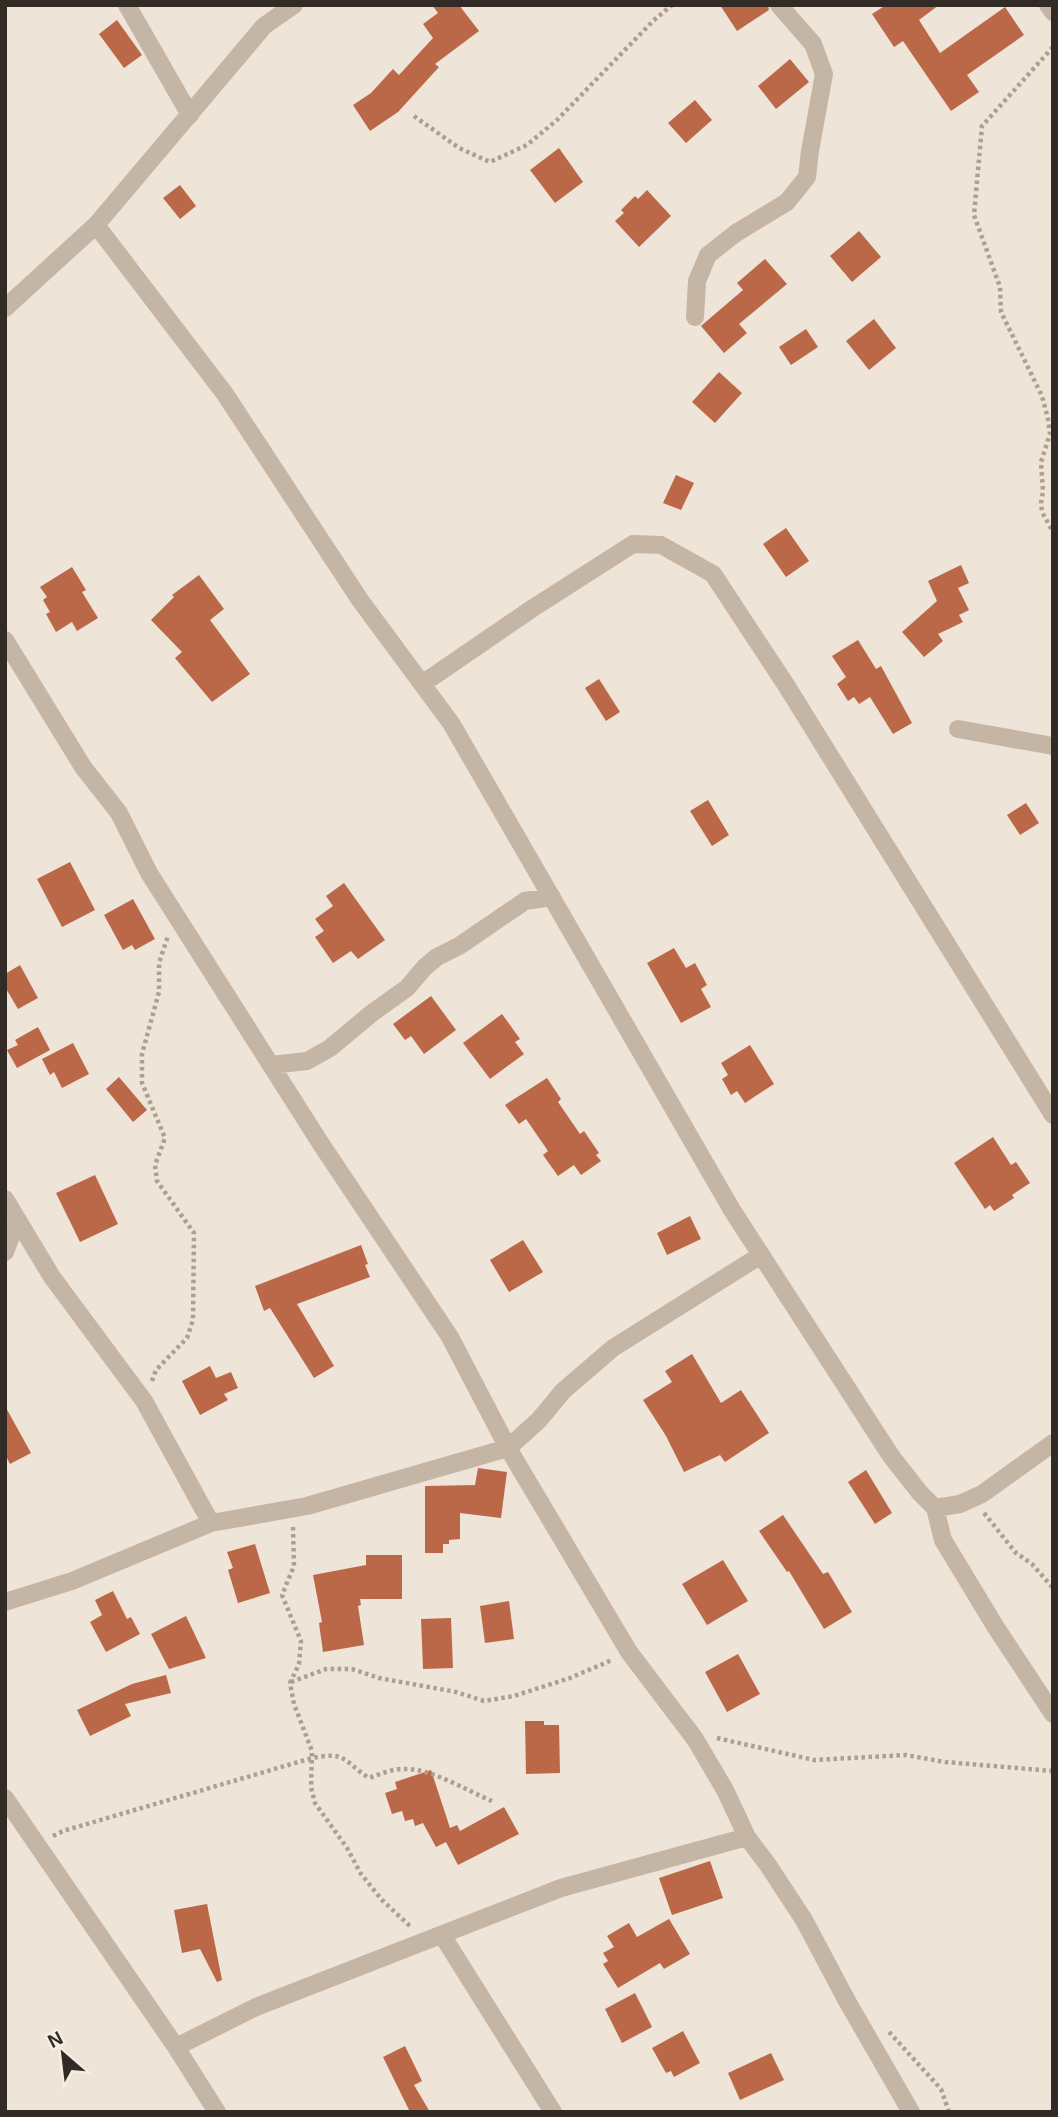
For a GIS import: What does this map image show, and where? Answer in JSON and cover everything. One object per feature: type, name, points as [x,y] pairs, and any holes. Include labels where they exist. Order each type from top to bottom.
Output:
[{"type":"street","points":[[127,5],[190,115]]},
{"type":"street","points":[[5,308],[96,225],[264,26],[294,5]]},
{"type":"street","points":[[695,317],[697,281],[708,255],[736,233],[786,202],[807,177],[824,74],[813,44],[779,5]]},
{"type":"street","points":[[1048,5],[1053,12]]},
{"type":"street","points":[[96,225],[225,394],[360,600],[451,723],[732,1210],[891,1456],[920,1493],[935,1507],[943,1539],[995,1626],[1053,1714]]},
{"type":"street","points":[[422,684],[633,544],[661,545],[713,574],[786,685],[1053,1115]]},
{"type":"street","points":[[5,640],[83,767],[119,813],[149,873],[271,1065],[450,1337],[508,1448],[629,1652],[695,1739],[725,1790],[747,1837],[804,1920],[911,2112]]},
{"type":"street","points":[[958,729],[1053,746]]},
{"type":"street","points":[[271,1065],[307,1060],[330,1048],[407,988],[437,957],[459,946],[525,901],[552,897]]},
{"type":"street","points":[[5,1199],[52,1277],[145,1401],[211,1523]]},
{"type":"street","points":[[5,1252],[17,1220]]},
{"type":"street","points":[[5,1602],[72,1581],[211,1523],[292,1508],[418,1476],[508,1448],[539,1420],[563,1391],[613,1348],[761,1255]]},
{"type":"street","points":[[935,1507],[972,1498],[1053,1443]]},
{"type":"street","points":[[5,1798],[176,2047],[217,2112]]},
{"type":"street","points":[[176,2047],[256,2007],[561,1888],[747,1837]]},
{"type":"street","points":[[434,1938],[553,2112]]},
{"type":"path","points":[[414,116],[459,148],[489,162],[527,145],[557,120],[653,21],[672,5]]},
{"type":"path","points":[[1053,47],[982,126],[974,215],[1000,287],[1001,312],[1025,358],[1045,407],[1050,434],[1041,463],[1041,503],[1042,512],[1053,532]]},
{"type":"path","points":[[145,1401],[156,1370],[187,1338],[193,1320],[194,1233],[156,1181],[155,1165],[164,1138],[142,1083],[142,1054],[159,992],[159,964],[174,913]]},
{"type":"path","points":[[972,1498],[1016,1553],[1032,1564],[1053,1588]]},
{"type":"path","points":[[292,1508],[294,1566],[282,1595],[301,1641],[299,1664],[290,1683],[312,1758],[311,1787],[315,1802],[347,1848],[361,1874],[382,1900],[434,1938]]},
{"type":"path","points":[[290,1683],[326,1670],[352,1669],[379,1678],[456,1692],[484,1701],[514,1696],[570,1678],[629,1652]]},
{"type":"path","points":[[695,1739],[718,1738],[814,1760],[906,1755],[945,1762],[1053,1771]]},
{"type":"path","points":[[37,1844],[63,1831],[331,1754],[343,1757],[369,1779],[390,1770],[407,1768],[430,1773],[492,1801]]},
{"type":"path","points":[[888,2030],[941,2089],[949,2112]]},
{"type":"building","points":[[432,5],[459,5],[479,31],[435,64],[439,67],[398,112],[370,131],[353,105],[371,93],[393,69],[399,75],[433,38],[423,24],[438,13]]},
{"type":"building","points":[[720,5],[768,5],[769,10],[737,31]]},
{"type":"building","points":[[886,5],[939,5],[919,20],[940,53],[1005,7],[1024,35],[967,75],[979,92],[951,111],[903,41],[894,47],[872,14]]},
{"type":"building","points":[[117,20],[142,55],[124,68],[99,34]]},
{"type":"building","points":[[790,59],[809,82],[776,109],[758,86]]},
{"type":"building","points":[[695,100],[712,120],[686,143],[668,123]]},
{"type":"building","points":[[559,148],[583,182],[555,203],[530,170]]},
{"type":"building","points":[[180,185],[196,206],[180,219],[163,198]]},
{"type":"building","points":[[647,190],[671,216],[639,247],[615,221],[624,213],[621,210],[635,196],[638,199]]},
{"type":"building","points":[[859,231],[881,257],[852,282],[830,256]]},
{"type":"building","points":[[765,259],[787,284],[739,324],[747,333],[724,353],[701,326],[743,290],[737,283]]},
{"type":"building","points":[[874,319],[896,348],[869,370],[846,341]]},
{"type":"building","points":[[806,329],[818,347],[791,365],[779,347]]},
{"type":"building","points":[[719,372],[742,393],[715,423],[692,402]]},
{"type":"building","points":[[676,475],[694,483],[681,510],[663,503]]},
{"type":"building","points":[[786,528],[809,561],[786,577],[763,544]]},
{"type":"building","points":[[961,565],[969,583],[958,588],[969,610],[959,615],[963,622],[938,634],[943,641],[924,657],[902,632],[937,601],[928,581]]},
{"type":"building","points":[[72,567],[86,590],[82,592],[98,618],[77,631],[72,622],[56,632],[46,614],[50,612],[43,600],[47,597],[40,587]]},
{"type":"building","points":[[199,575],[224,609],[210,620],[250,674],[212,702],[175,658],[182,652],[151,620],[174,597],[172,595]]},
{"type":"building","points":[[858,640],[876,669],[881,666],[912,723],[893,734],[870,697],[859,704],[854,697],[848,701],[837,684],[846,677],[832,656]]},
{"type":"building","points":[[599,679],[620,712],[606,721],[585,688]]},
{"type":"building","points":[[708,800],[729,835],[712,846],[690,811]]},
{"type":"building","points":[[1026,803],[1039,823],[1020,835],[1007,815]]},
{"type":"building","points":[[70,862],[95,910],[62,927],[37,879]]},
{"type":"building","points":[[344,883],[385,940],[358,959],[351,951],[333,963],[315,937],[324,931],[315,919],[333,906],[326,896]]},
{"type":"building","points":[[133,899],[155,939],[135,950],[132,945],[123,950],[104,915]]},
{"type":"building","points":[[674,948],[686,968],[695,963],[707,985],[701,989],[711,1007],[681,1023],[647,963]]},
{"type":"building","points":[[20,965],[38,998],[18,1009],[5,987],[5,974]]},
{"type":"building","points":[[431,996],[456,1030],[424,1054],[411,1036],[405,1040],[393,1024]]},
{"type":"building","points":[[502,1014],[520,1039],[515,1042],[524,1054],[490,1079],[463,1043]]},
{"type":"building","points":[[38,1027],[50,1050],[17,1068],[7,1050],[18,1045],[15,1040]]},
{"type":"building","points":[[73,1043],[89,1074],[62,1088],[54,1072],[50,1075],[42,1059]]},
{"type":"building","points":[[750,1045],[774,1084],[745,1103],[737,1091],[731,1095],[722,1079],[728,1075],[721,1063]]},
{"type":"building","points":[[119,1077],[147,1110],[133,1122],[106,1089]]},
{"type":"building","points":[[547,1078],[561,1099],[558,1102],[580,1134],[584,1131],[599,1153],[596,1155],[601,1161],[581,1175],[574,1165],[558,1176],[543,1155],[548,1151],[526,1119],[519,1124],[505,1105]]},
{"type":"building","points":[[993,1137],[1011,1165],[1016,1162],[1030,1183],[994,1211],[990,1205],[985,1209],[954,1163]]},
{"type":"building","points":[[95,1175],[118,1224],[80,1242],[56,1193]]},
{"type":"building","points":[[690,1216],[701,1239],[667,1255],[657,1233]]},
{"type":"building","points":[[523,1240],[543,1272],[509,1292],[490,1260]]},
{"type":"building","points":[[361,1245],[370,1277],[297,1304],[334,1366],[314,1378],[270,1308],[264,1311],[255,1286]]},
{"type":"building","points":[[692,1354],[721,1403],[741,1390],[769,1433],[725,1462],[720,1455],[684,1472],[666,1436],[643,1400],[672,1382],[665,1371]]},
{"type":"building","points":[[210,1366],[216,1378],[231,1372],[238,1388],[224,1394],[228,1400],[200,1415],[182,1381]]},
{"type":"building","points":[[5,1406],[31,1453],[10,1464],[5,1454]]},
{"type":"building","points":[[478,1468],[507,1472],[501,1518],[460,1513],[460,1539],[449,1540],[449,1544],[443,1544],[443,1553],[425,1553],[425,1486],[475,1485]]},
{"type":"building","points":[[866,1470],[892,1513],[875,1524],[848,1482]]},
{"type":"building","points":[[783,1515],[823,1574],[828,1572],[852,1612],[824,1629],[789,1571],[787,1572],[759,1531]]},
{"type":"building","points":[[255,1544],[270,1593],[238,1603],[228,1570],[233,1568],[227,1552]]},
{"type":"building","points":[[366,1555],[402,1555],[402,1599],[360,1599],[361,1605],[358,1606],[364,1645],[323,1652],[319,1623],[322,1622],[313,1575],[366,1565]]},
{"type":"building","points":[[723,1560],[748,1601],[707,1625],[682,1584]]},
{"type":"building","points":[[113,1591],[127,1619],[131,1617],[140,1634],[106,1652],[90,1622],[102,1615],[95,1600]]},
{"type":"building","points":[[509,1601],[514,1639],[485,1643],[480,1606]]},
{"type":"building","points":[[186,1616],[206,1658],[169,1669],[151,1634]]},
{"type":"building","points":[[451,1618],[453,1668],[423,1669],[421,1619]]},
{"type":"building","points":[[738,1654],[760,1694],[727,1712],[705,1672]]},
{"type":"building","points":[[166,1675],[171,1693],[125,1704],[131,1716],[90,1736],[77,1710],[132,1684]]},
{"type":"building","points":[[525,1721],[544,1721],[544,1725],[559,1725],[560,1773],[526,1774]]},
{"type":"building","points":[[431,1770],[450,1828],[457,1825],[460,1831],[504,1807],[519,1834],[458,1865],[446,1842],[436,1847],[423,1823],[415,1826],[413,1819],[405,1821],[402,1811],[392,1814],[385,1793],[397,1789],[395,1782]]},
{"type":"building","points":[[710,1861],[723,1898],[672,1915],[659,1878]]},
{"type":"building","points":[[207,1904],[222,1980],[217,1982],[200,1949],[182,1953],[174,1910]]},
{"type":"building","points":[[669,1919],[690,1954],[664,1969],[660,1963],[618,1988],[603,1964],[608,1961],[603,1953],[614,1947],[607,1936],[629,1923],[637,1937]]},
{"type":"building","points":[[635,1993],[652,2027],[622,2043],[605,2009]]},
{"type":"building","points":[[683,2031],[700,2063],[674,2077],[671,2071],[666,2073],[652,2048]]},
{"type":"building","points":[[405,2046],[422,2081],[414,2085],[430,2112],[410,2112],[383,2057]]},
{"type":"building","points":[[771,2053],[784,2080],[740,2100],[728,2073]]}]
